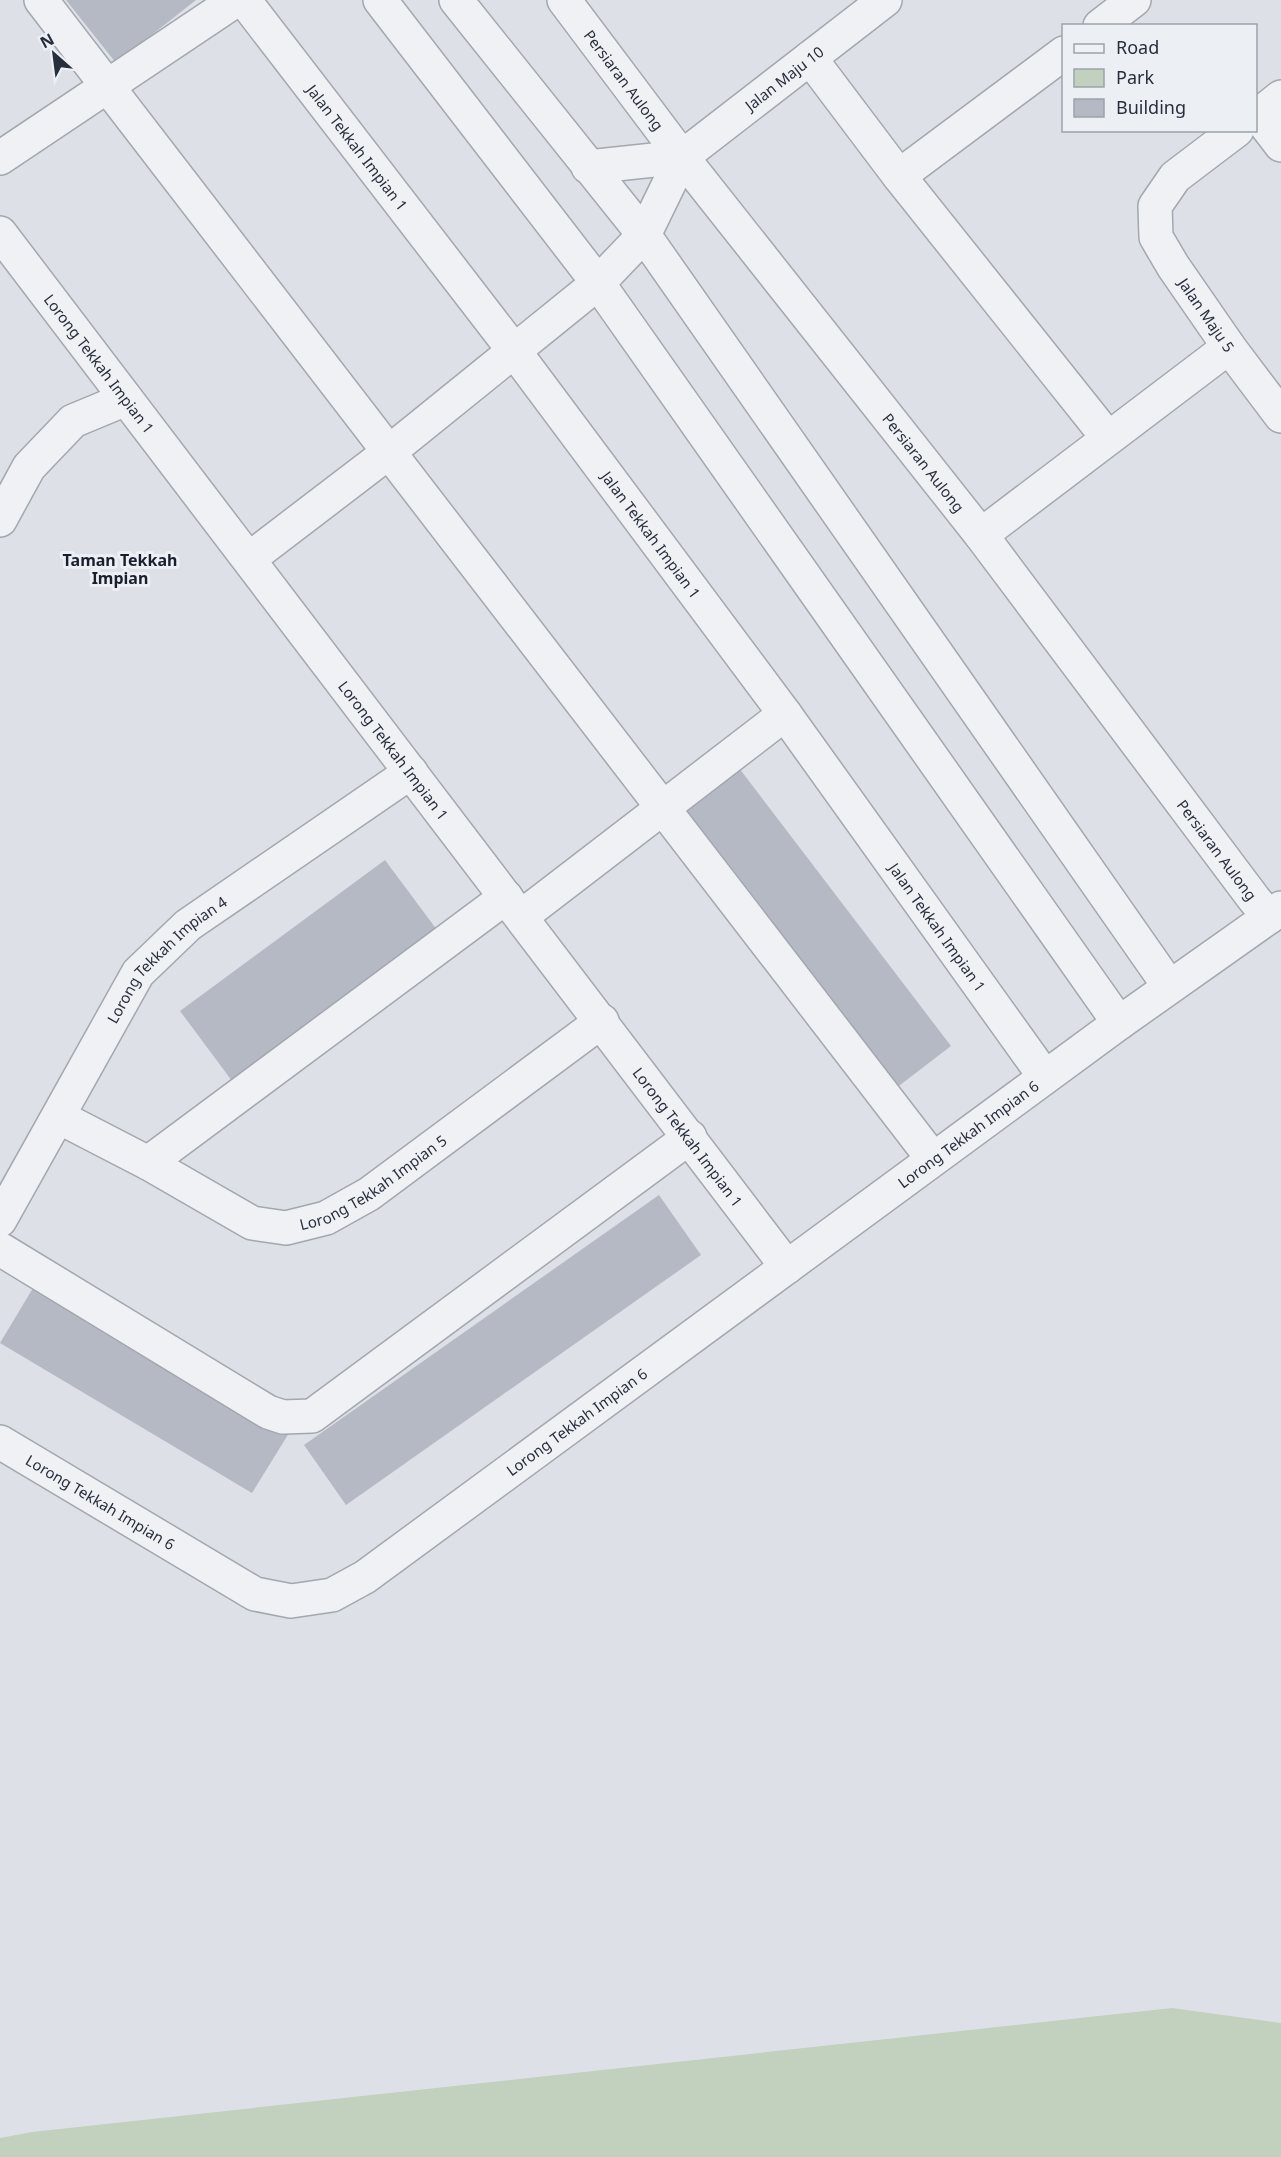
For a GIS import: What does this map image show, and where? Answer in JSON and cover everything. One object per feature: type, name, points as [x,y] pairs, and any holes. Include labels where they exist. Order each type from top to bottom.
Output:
[{"type":"street","points":[[41,0],[933,1159]]},
{"type":"street","points":[[0,158],[236,0]]},
{"type":"street","name":"Jalan Tekkah Impian 1","points":[[244,0],[515,352],[785,714],[1045,1077]]},
{"type":"street","points":[[380,0],[598,283],[1119,1023]]},
{"type":"street","points":[[456,0],[644,235],[1169,986]]},
{"type":"street","name":"Persiaran Aulong","points":[[564,0],[682,157],[981,535],[1225,861],[1275,913]]},
{"type":"street","name":"Jalan Maju 10","points":[[682,157],[885,0]]},
{"type":"street","points":[[1103,24],[1134,0]]},
{"type":"street","points":[[899,176],[1062,54]]},
{"type":"street","points":[[810,58],[899,176],[1108,438]]},
{"type":"street","points":[[1258,115],[1281,145]]},
{"type":"street","name":"Jalan Maju 5","points":[[1235,132],[1175,177],[1155,206],[1156,237],[1173,266],[1229,347],[1281,416]]},
{"type":"street","points":[[588,167],[682,157]]},
{"type":"street","points":[[249,559],[389,452],[598,283],[644,235],[682,157]]},
{"type":"street","name":"Lorong Tekkah Impian 1","points":[[0,233],[787,1267]]},
{"type":"street","points":[[981,535],[1229,347]]},
{"type":"street","points":[[0,520],[29,467],[73,421],[126,399]]},
{"type":"street","points":[[148,1164],[514,907],[663,807],[785,714]]},
{"type":"street","name":"Lorong Tekkah Impian 4","points":[[0,1220],[138,973],[188,925],[411,772]]},
{"type":"street","name":"Lorong Tekkah Impian 6","points":[[0,1442],[255,1594],[291,1601],[332,1594],[365,1577],[1169,986],[1275,913]]},
{"type":"street","name":"Lorong Tekkah Impian 5","points":[[59,1117],[252,1223],[286,1228],[326,1218],[369,1194],[602,1021]]},
{"type":"street","points":[[0,1250],[267,1412],[283,1417],[312,1416],[690,1137]]},
{"type":"green space","points":[[1172,2008],[1281,2023],[1281,2157],[0,2157],[0,2138],[32,2132]]},
{"type":"building","points":[[66,0],[196,0],[116,63]]},
{"type":"building","points":[[739,768],[951,1046],[887,1095],[675,816]]},
{"type":"building","points":[[385,860],[443,938],[238,1089],[180,1011]]},
{"type":"building","points":[[659,1195],[701,1255],[346,1505],[304,1445]]},
{"type":"building","points":[[36,1283],[289,1433],[252,1493],[0,1343]]},
{"type":"district","name":"Taman Tekkah Impian","points":[[120,569]]}]
